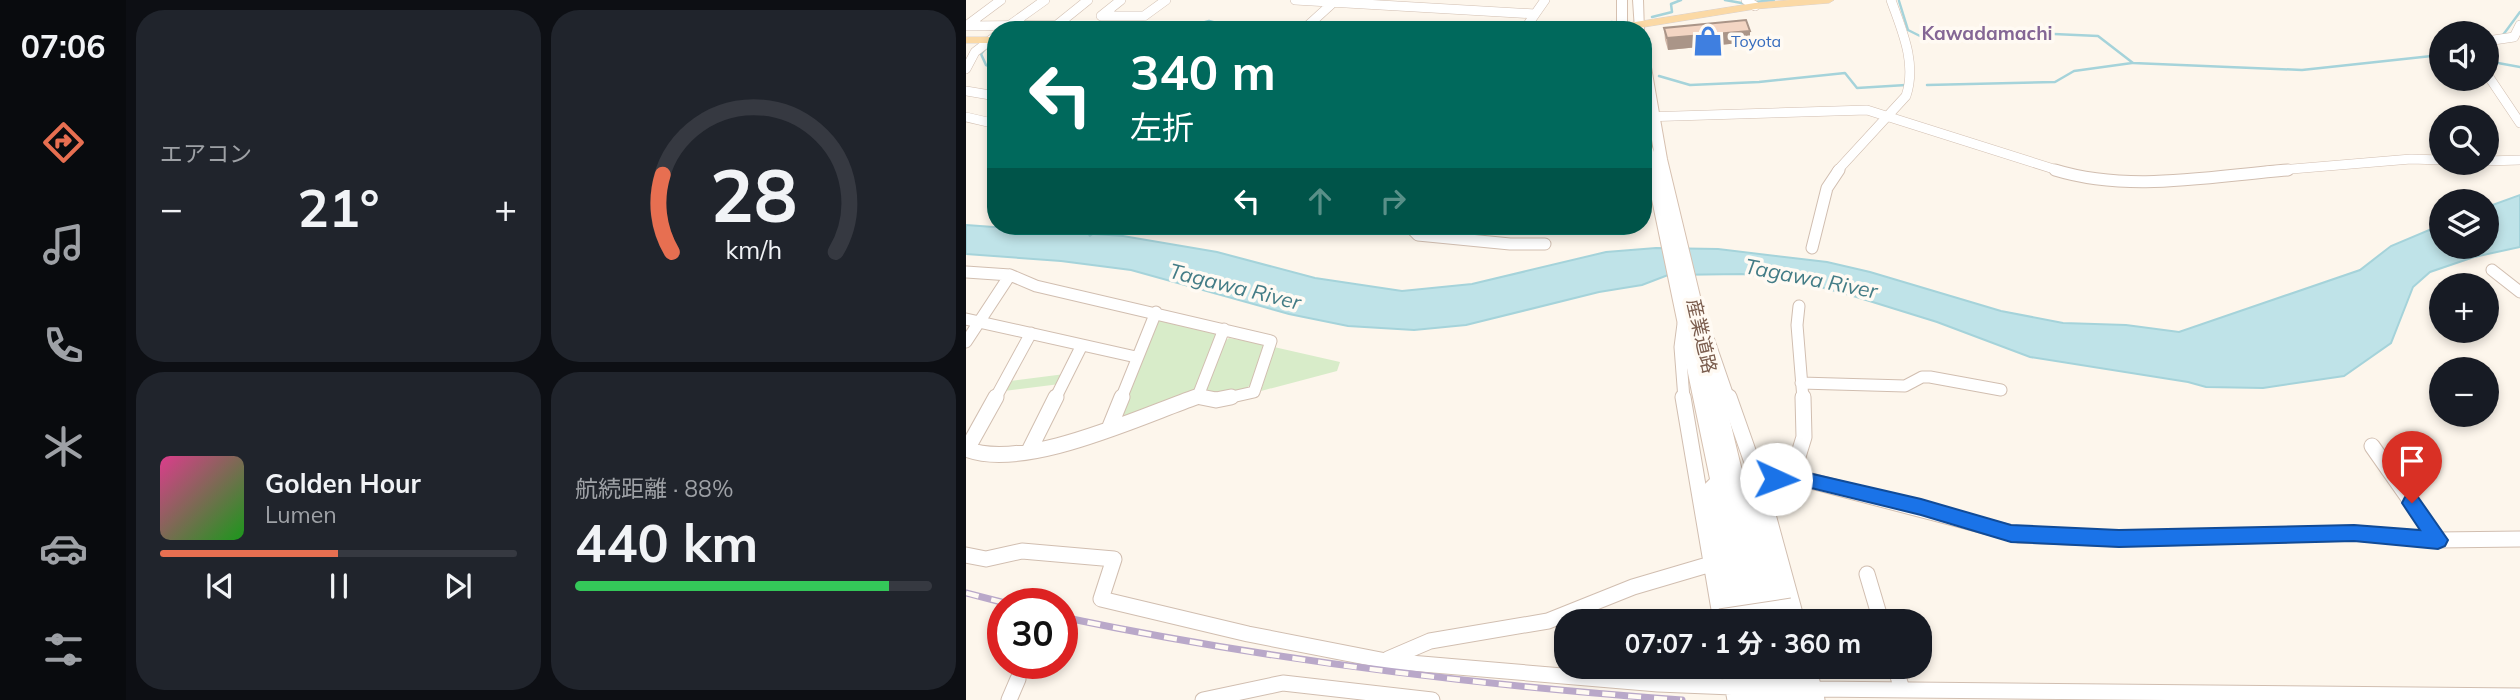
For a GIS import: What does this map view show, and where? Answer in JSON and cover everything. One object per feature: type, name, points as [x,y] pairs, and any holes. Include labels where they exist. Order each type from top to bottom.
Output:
[{"type":"main road","points":[[1652,24],[1750,3],[1829,0]]},
{"type":"main road","points":[[966,40],[987,39]]},
{"type":"street","points":[[966,26],[1002,0]]},
{"type":"street","points":[[1015,21],[1045,0]]},
{"type":"street","points":[[1121,0],[1101,16],[1144,16],[1166,0]]},
{"type":"street","points":[[1294,0],[1535,14]]},
{"type":"street","points":[[1530,21],[1545,0]]},
{"type":"street","points":[[1622,0],[1622,21]]},
{"type":"street","points":[[1639,0],[1640,21]]},
{"type":"street","points":[[1812,248],[1827,188],[1835,174],[1906,96],[1911,80],[1891,0]]},
{"type":"street","points":[[1313,21],[1335,1]]},
{"type":"street","points":[[1061,21],[1088,4]]},
{"type":"street","points":[[1099,9],[1110,9]]},
{"type":"street","points":[[2499,39],[2514,37],[2520,25]]},
{"type":"street","points":[[966,26],[987,27]]},
{"type":"street","points":[[966,69],[975,52],[987,44]]},
{"type":"street","points":[[966,91],[987,94]]},
{"type":"street","points":[[2498,91],[2520,123]]},
{"type":"street","points":[[1652,117],[1867,110],[2050,170],[2106,182],[2429,160]]},
{"type":"street","points":[[966,117],[987,122]]},
{"type":"street","name":"産業道路","points":[[1652,128],[1661,159],[1674,239],[1714,422],[1747,609]]},
{"type":"street","points":[[2499,161],[2520,160]]},
{"type":"street","name":"産業道路","points":[[1652,168],[1674,239]]},
{"type":"street","points":[[1418,235],[1510,244],[1545,244]]},
{"type":"street","points":[[2493,270],[2520,292]]},
{"type":"street","points":[[966,272],[1010,275],[1036,286],[1271,341],[1254,392],[1216,400],[1198,396],[1050,449],[981,456],[967,449],[1031,333]]},
{"type":"street","points":[[966,342],[1010,275]]},
{"type":"street","points":[[1689,304],[1759,482],[1789,609]]},
{"type":"street","points":[[1689,304],[1680,347],[1684,405],[1711,564],[1722,609]]},
{"type":"street","points":[[1791,476],[1804,438],[1798,306]]},
{"type":"street","points":[[1109,429],[1156,312]]},
{"type":"street","points":[[966,319],[1136,357]]},
{"type":"street","points":[[1198,396],[1224,329]]},
{"type":"street","points":[[1029,451],[1082,345]]},
{"type":"street","points":[[1801,383],[1905,386],[1922,377],[1930,377],[2001,390]]},
{"type":"street","points":[[1714,422],[1754,509],[1789,609]]},
{"type":"street","points":[[1714,422],[1715,516],[1724,609]]},
{"type":"street","name":"産業道路","points":[[1714,422],[1765,609]]},
{"type":"street","points":[[2372,446],[2438,540]]},
{"type":"street","points":[[1759,482],[1791,476],[2019,534],[2119,539],[2354,533],[2438,540],[2520,539]]},
{"type":"street","points":[[966,555],[986,559],[1022,551],[1114,559],[1101,598],[1248,635],[1384,660],[1658,684],[1739,696],[1733,679]]},
{"type":"street","points":[[1384,660],[1430,640],[1548,621],[1633,587],[1711,564]]},
{"type":"street","points":[[1867,574],[1877,609]]},
{"type":"street","points":[[1009,700],[1018,679]]},
{"type":"street","points":[[1762,679],[1766,700]]},
{"type":"street","points":[[1782,679],[1786,700]]},
{"type":"street","points":[[1802,679],[1812,696],[1902,689],[2520,696]]},
{"type":"street","points":[[1899,679],[1902,689]]},
{"type":"street","points":[[1203,700],[1283,683],[1432,700]]},
{"type":"green space","points":[[1167,318],[1215,333],[1217,337],[1196,391],[1192,395],[1116,419],[1157,322]]},
{"type":"green space","points":[[1229,338],[1263,344],[1266,348],[1255,380],[1250,385],[1237,391],[1211,395],[1205,390],[1224,342]]},
{"type":"green space","points":[[1274,347],[1340,362],[1337,371],[1261,391]]},
{"type":"green space","points":[[1065,374],[1060,384],[1004,391],[1010,381]]},
{"type":"water","points":[[2520,195],[2520,247],[2499,252],[2499,203]]},
{"type":"water","name":"Tagawa River","points":[[966,225],[987,226],[987,235],[1123,236],[1217,252],[1315,278],[1402,291],[1472,284],[1606,252],[1656,248],[1718,249],[1827,262],[2001,311],[2063,323],[2126,325],[2179,332],[2360,270],[2391,246],[2429,230],[2429,259],[2468,259],[2430,272],[2413,287],[2391,343],[2344,376],[2263,388],[2206,387],[2030,357],[1937,322],[1850,295],[1790,279],[1742,274],[1668,275],[1642,285],[1599,292],[1466,325],[1414,330],[1348,326],[1289,314],[1131,270],[1061,261],[966,254]]},
{"type":"building","points":[[1746,20],[1750,31],[1667,38],[1664,28]]},
{"type":"waterway","points":[[1652,17],[1672,12],[1671,4],[1681,0]]},
{"type":"waterway","points":[[1725,0],[1747,4]]},
{"type":"waterway","points":[[1755,2],[1774,0]]},
{"type":"waterway","points":[[1899,1],[1908,30],[1920,36],[1963,30],[2098,36],[2133,63],[2302,70],[2429,56]]},
{"type":"waterway","points":[[2503,35],[2520,12]]},
{"type":"waterway","points":[[985,49],[981,54],[987,65]]},
{"type":"waterway","points":[[1927,85],[2055,82],[2074,71],[2132,63]]},
{"type":"waterway","points":[[2499,63],[2520,67]]},
{"type":"waterway","points":[[1659,76],[1690,85],[1759,82],[1845,73],[1857,88],[1906,85]]},
{"type":"railway","points":[[966,593],[987,598]]},
{"type":"railway","points":[[1078,620],[1216,646],[1370,669],[1526,687],[1682,700]]},
{"type":"place","name":"Toyota","points":[[1708,41]]},
{"type":"district","name":"Kawadamachi","points":[[1987,33]]},
{"type":"route","points":[[1776,479],[1791,476],[1921,507],[1998,531],[2119,539],[2354,533],[2438,540],[2412,503]]}]
